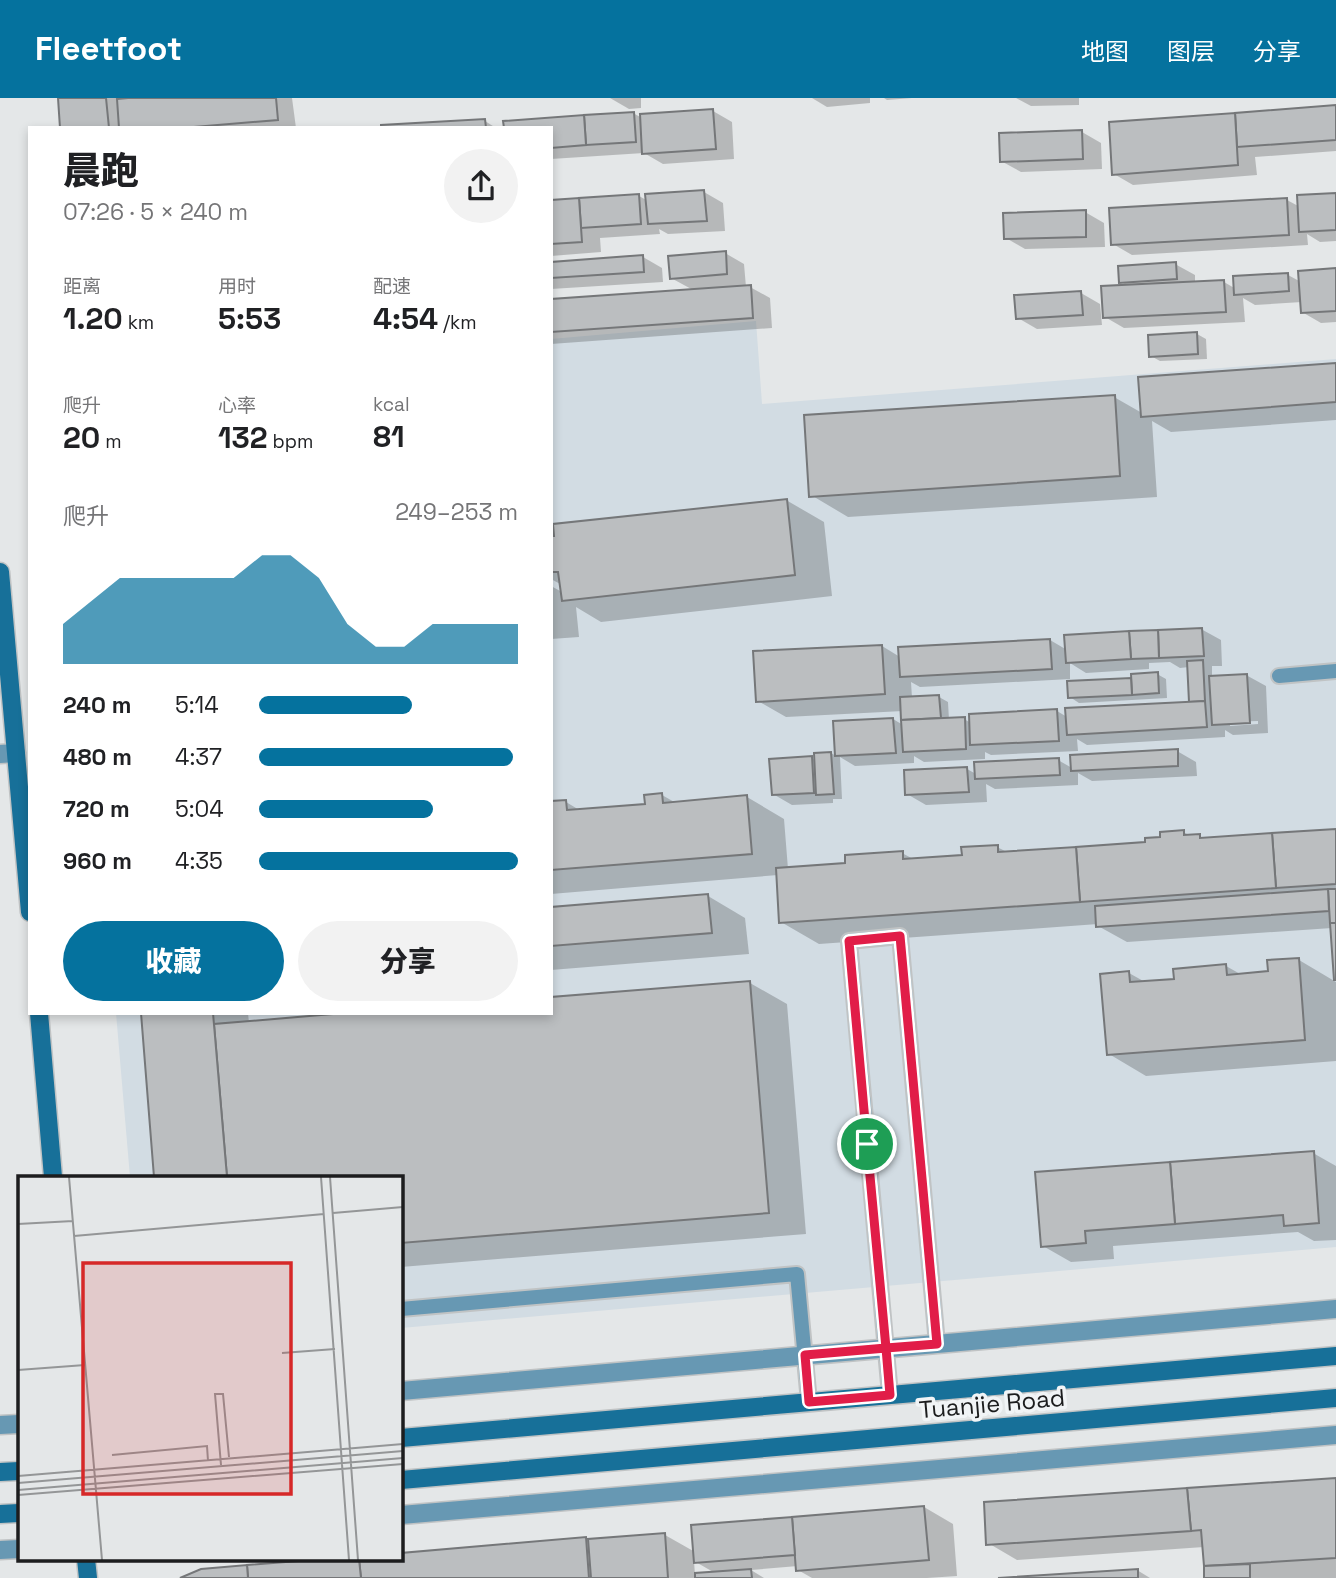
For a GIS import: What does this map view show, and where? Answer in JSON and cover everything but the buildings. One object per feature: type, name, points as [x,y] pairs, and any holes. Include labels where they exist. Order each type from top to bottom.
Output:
[{"type":"main road","points":[[0,572],[8,753],[28,898]]},
{"type":"main road","points":[[38,1015],[53,1176]]},
{"type":"main road","name":"Tuanjie Road","points":[[402,1437],[1336,1356]]},
{"type":"main road","name":"Tuanjie Road","points":[[402,1480],[1336,1398]]},
{"type":"main road","points":[[0,1472],[18,1471]]},
{"type":"main road","points":[[0,1514],[18,1513]]},
{"type":"main road","points":[[86,1560],[88,1578]]},
{"type":"street","points":[[402,1391],[1336,1309]]},
{"type":"street","points":[[0,1425],[18,1424]]},
{"type":"street","points":[[402,1516],[1336,1435]]},
{"type":"street","points":[[0,1550],[18,1549]]},
{"type":"lane","points":[[1279,676],[1336,671]]},
{"type":"lane","points":[[890,1395],[849,941],[900,936],[937,1344]]},
{"type":"lane","points":[[402,1309],[797,1274],[809,1402]]},
{"type":"shaded area","points":[[756,321],[762,404],[1336,359],[1336,1247],[402,1328],[402,1176],[130,1176],[116,1015],[553,1015],[553,339]]},
{"type":"route","points":[[867,1144],[849,941],[900,936],[937,1344],[886,1348],[890,1395],[809,1402],[805,1355],[886,1348],[867,1144]]}]
